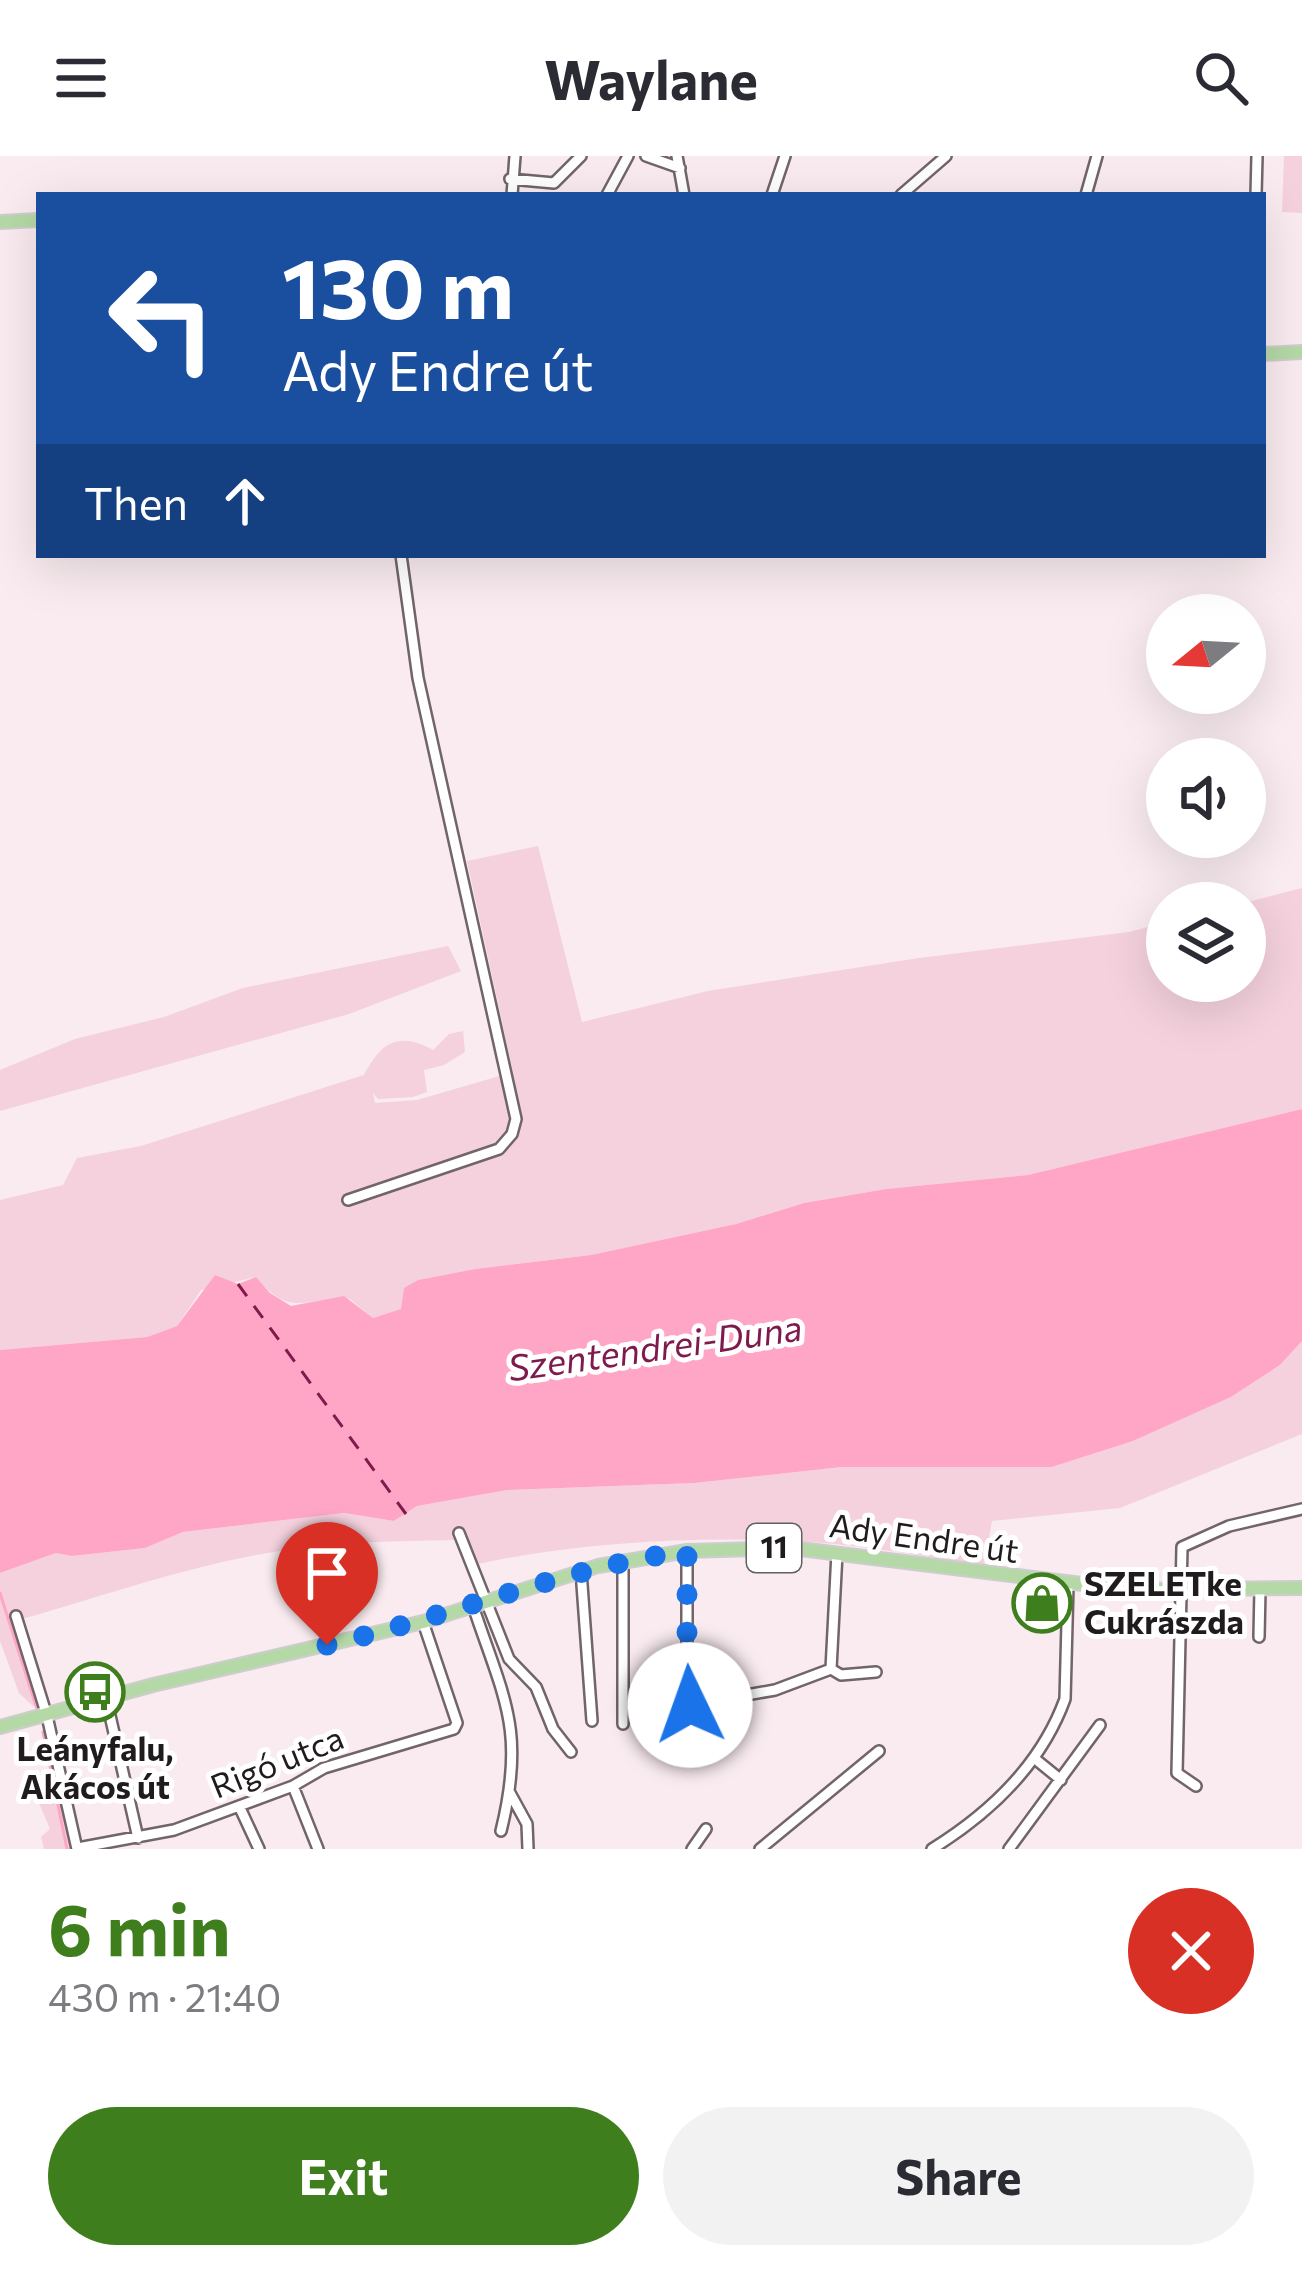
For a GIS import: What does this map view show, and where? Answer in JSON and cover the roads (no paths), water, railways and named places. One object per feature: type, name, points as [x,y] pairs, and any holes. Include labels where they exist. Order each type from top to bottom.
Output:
[{"type":"main road","points":[[0,222],[36,220]]},
{"type":"main road","points":[[1266,354],[1302,352]]},
{"type":"main road","name":"Ady Endre út","points":[[479,1604],[623,1560],[755,1547],[837,1553],[1068,1586],[1183,1591],[1302,1588]]},
{"type":"main road","name":"11","points":[[0,1727],[479,1604]]},
{"type":"street","points":[[512,192],[515,156]]},
{"type":"street","points":[[510,179],[554,184],[580,156]]},
{"type":"street","points":[[610,192],[628,156]]},
{"type":"street","points":[[646,156],[680,168]]},
{"type":"street","points":[[677,156],[684,192]]},
{"type":"street","points":[[773,192],[784,156]]},
{"type":"street","points":[[906,192],[946,156]]},
{"type":"street","points":[[1087,192],[1097,156]]},
{"type":"street","points":[[1256,192],[1257,156]]},
{"type":"street","points":[[348,1200],[499,1149],[512,1134],[516,1119],[417,670],[400,558]]},
{"type":"street","points":[[1196,1786],[1177,1773],[1181,1551],[1188,1543],[1243,1521],[1302,1509]]},
{"type":"street","points":[[459,1533],[509,1708],[513,1756],[501,1831]]},
{"type":"street","points":[[687,1551],[690,1705],[775,1690],[831,1669]]},
{"type":"street","points":[[831,1669],[837,1553]]},
{"type":"street","points":[[623,1560],[623,1724]]},
{"type":"street","points":[[581,1571],[592,1721]]},
{"type":"street","points":[[932,1849],[977,1821],[1034,1758],[1065,1699],[1068,1586]]},
{"type":"street","points":[[1259,1637],[1260,1589]]},
{"type":"street","points":[[479,1604],[509,1659],[536,1687],[554,1729],[571,1752]]},
{"type":"street","points":[[16,1616],[47,1716],[77,1848]]},
{"type":"street","name":"Rigó utca","points":[[77,1848],[134,1842],[240,1808],[324,1768],[457,1726],[423,1622]]},
{"type":"street","points":[[831,1669],[841,1676],[876,1672]]},
{"type":"street","points":[[106,1698],[134,1842]]},
{"type":"street","points":[[1009,1849],[1100,1725]]},
{"type":"street","points":[[760,1849],[879,1750]]},
{"type":"street","points":[[1034,1758],[1061,1780]]},
{"type":"street","points":[[293,1786],[318,1849]]},
{"type":"street","points":[[510,1793],[527,1824],[528,1849]]},
{"type":"street","points":[[240,1808],[260,1849]]},
{"type":"street","points":[[692,1849],[706,1829]]},
{"type":"water","name":"Szentendrei-Duna","points":[[1302,1109],[1302,1341],[1280,1365],[1231,1397],[1133,1441],[1052,1467],[842,1467],[694,1483],[507,1490],[417,1506],[394,1521],[344,1513],[183,1532],[145,1548],[72,1556],[56,1553],[0,1573],[0,1350],[147,1337],[177,1326],[215,1275],[238,1284],[256,1277],[291,1306],[344,1296],[373,1318],[401,1309],[404,1288],[418,1280],[591,1255],[736,1224],[804,1203],[886,1189],[1028,1175]]},
{"type":"waterway","points":[[0,1593],[37,1709]]},
{"type":"waterway","points":[[43,1732],[67,1849]]},
{"type":"place","name":"SZELETke Cukrászda","points":[[1042,1603]]},
{"type":"place","name":"Leányfalu, Akácos út","points":[[95,1692]]}]
